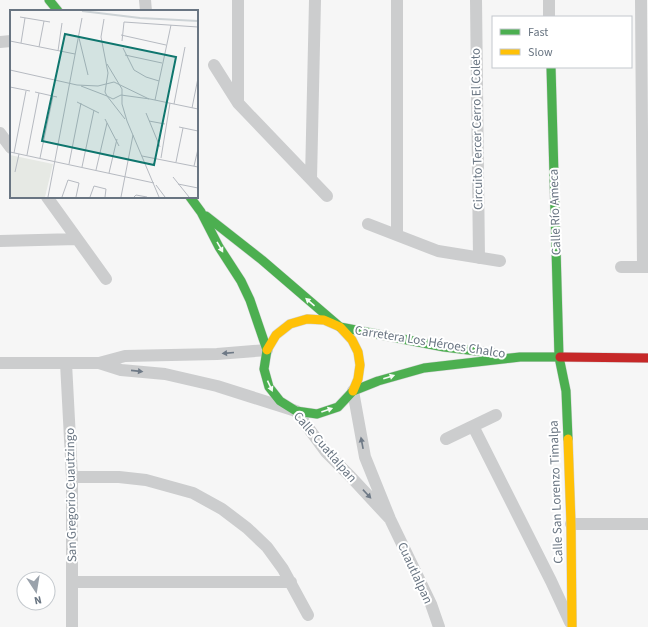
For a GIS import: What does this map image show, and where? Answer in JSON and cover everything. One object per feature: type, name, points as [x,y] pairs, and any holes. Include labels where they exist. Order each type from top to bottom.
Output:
[{"type":"street","points":[[50,0],[57,10]]},
{"type":"street","points":[[145,0],[146,10]]},
{"type":"street","points":[[238,0],[238,103]]},
{"type":"street","points":[[311,179],[315,0]]},
{"type":"street","points":[[397,0],[397,235]]},
{"type":"street","name":"Circuito Tercer Cerro El Coleto","points":[[476,0],[478,258]]},
{"type":"street","points":[[549,0],[549,16]]},
{"type":"street","points":[[621,266],[646,267],[641,0]]},
{"type":"street","points":[[0,42],[10,41]]},
{"type":"street","points":[[214,64],[238,103],[328,196]]},
{"type":"street","name":"Calle Río Ameca","points":[[551,68],[559,357]]},
{"type":"street","points":[[0,133],[10,147]]},
{"type":"street","points":[[48,198],[106,279]]},
{"type":"street","points":[[191,198],[201,212],[262,260],[340,327]]},
{"type":"street","name":"Calle Cuatlalpan","points":[[201,212],[219,246],[241,281],[250,300],[267,350],[264,368],[269,386],[280,401],[296,411],[326,452],[390,519]]},
{"type":"street","points":[[368,224],[438,250],[500,261]]},
{"type":"street","points":[[0,241],[77,239]]},
{"type":"street","name":"Carretera Los Héroes Chalco","points":[[0,363],[99,363],[125,356],[217,354],[267,350],[276,335],[290,324],[306,319],[324,320],[340,327],[444,347],[520,357]]},
{"type":"street","name":"Carretera Los Héroes Chalco","points":[[340,327],[352,340]]},
{"type":"street","name":"Calle Cuatlalpan","points":[[352,340],[358,352],[360,365],[358,379],[353,392],[365,457],[390,519]]},
{"type":"street","name":"Carretera Los Héroes Chalco","points":[[99,363],[121,370],[165,374],[217,386],[296,411],[317,414],[338,407],[353,392],[378,381],[424,368],[520,357],[648,358]]},
{"type":"street","name":"Calle San Lorenzo Timalpa","points":[[559,357],[566,391],[571,524],[572,626]]},
{"type":"street","name":"San Gregorio Cuautzingo","points":[[66,363],[72,477],[72,627]]},
{"type":"street","points":[[446,439],[496,415]]},
{"type":"street","points":[[473,426],[551,580],[572,626]]},
{"type":"street","points":[[72,477],[119,477],[146,480],[193,493],[222,509],[247,528],[267,547],[291,582],[308,615]]},
{"type":"street","name":"Cuautlalpan","points":[[390,519],[431,604],[439,627]]},
{"type":"street","points":[[571,524],[648,524]]},
{"type":"street","points":[[72,582],[291,582]]},
{"type":"traffic: fast","points":[[49,0],[57,10]]},
{"type":"traffic: fast","points":[[551,68],[559,357],[566,391],[568,439]]},
{"type":"traffic: fast","points":[[191,198],[201,212],[219,247],[241,281],[250,300],[267,350],[264,369],[269,387],[280,401],[296,411],[317,414],[338,407],[353,391],[378,381],[424,368],[520,357],[560,357]]},
{"type":"traffic: fast","points":[[206,216],[262,260],[340,327],[444,347],[493,353]]},
{"type":"traffic: slow","points":[[267,350],[276,335],[290,324],[307,319],[324,320],[340,327],[352,340],[358,352],[360,365],[358,379],[353,391]]},
{"type":"traffic: slow","points":[[568,439],[572,627]]},
{"type":"traffic: jam","points":[[560,357],[648,358]]}]
